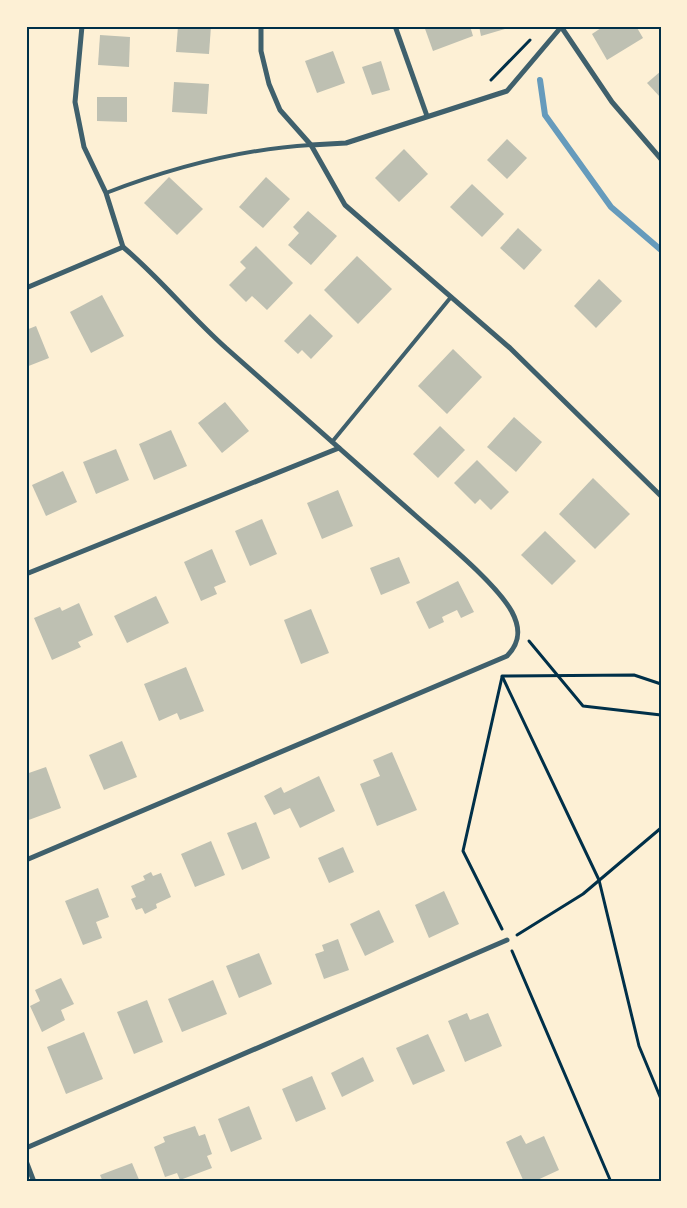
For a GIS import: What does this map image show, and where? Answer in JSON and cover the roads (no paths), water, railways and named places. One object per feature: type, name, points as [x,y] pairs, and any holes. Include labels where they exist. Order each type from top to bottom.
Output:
[{"type":"street","points":[[26,860],[507,656],[516,646],[519,630],[512,612],[498,593],[447,544],[195,320],[148,268],[123,247],[106,193],[84,147],[76,102],[82,26]]},
{"type":"street","points":[[262,26],[262,51],[269,84],[280,110],[311,145],[345,206],[510,348],[661,496]]},
{"type":"street","points":[[395,26],[427,116]]},
{"type":"street","points":[[311,145],[346,143],[507,91],[562,27],[612,102],[661,159]]},
{"type":"street","points":[[26,288],[123,247]]},
{"type":"street","points":[[26,574],[339,448]]},
{"type":"street","points":[[26,1148],[508,940]]},
{"type":"street","points":[[26,1161],[34,1182]]},
{"type":"lane","points":[[106,193],[153,175],[264,149],[311,145]]},
{"type":"lane","points":[[332,442],[451,297]]},
{"type":"waterway","points":[[540,80],[545,115],[611,207],[661,250]]}]
